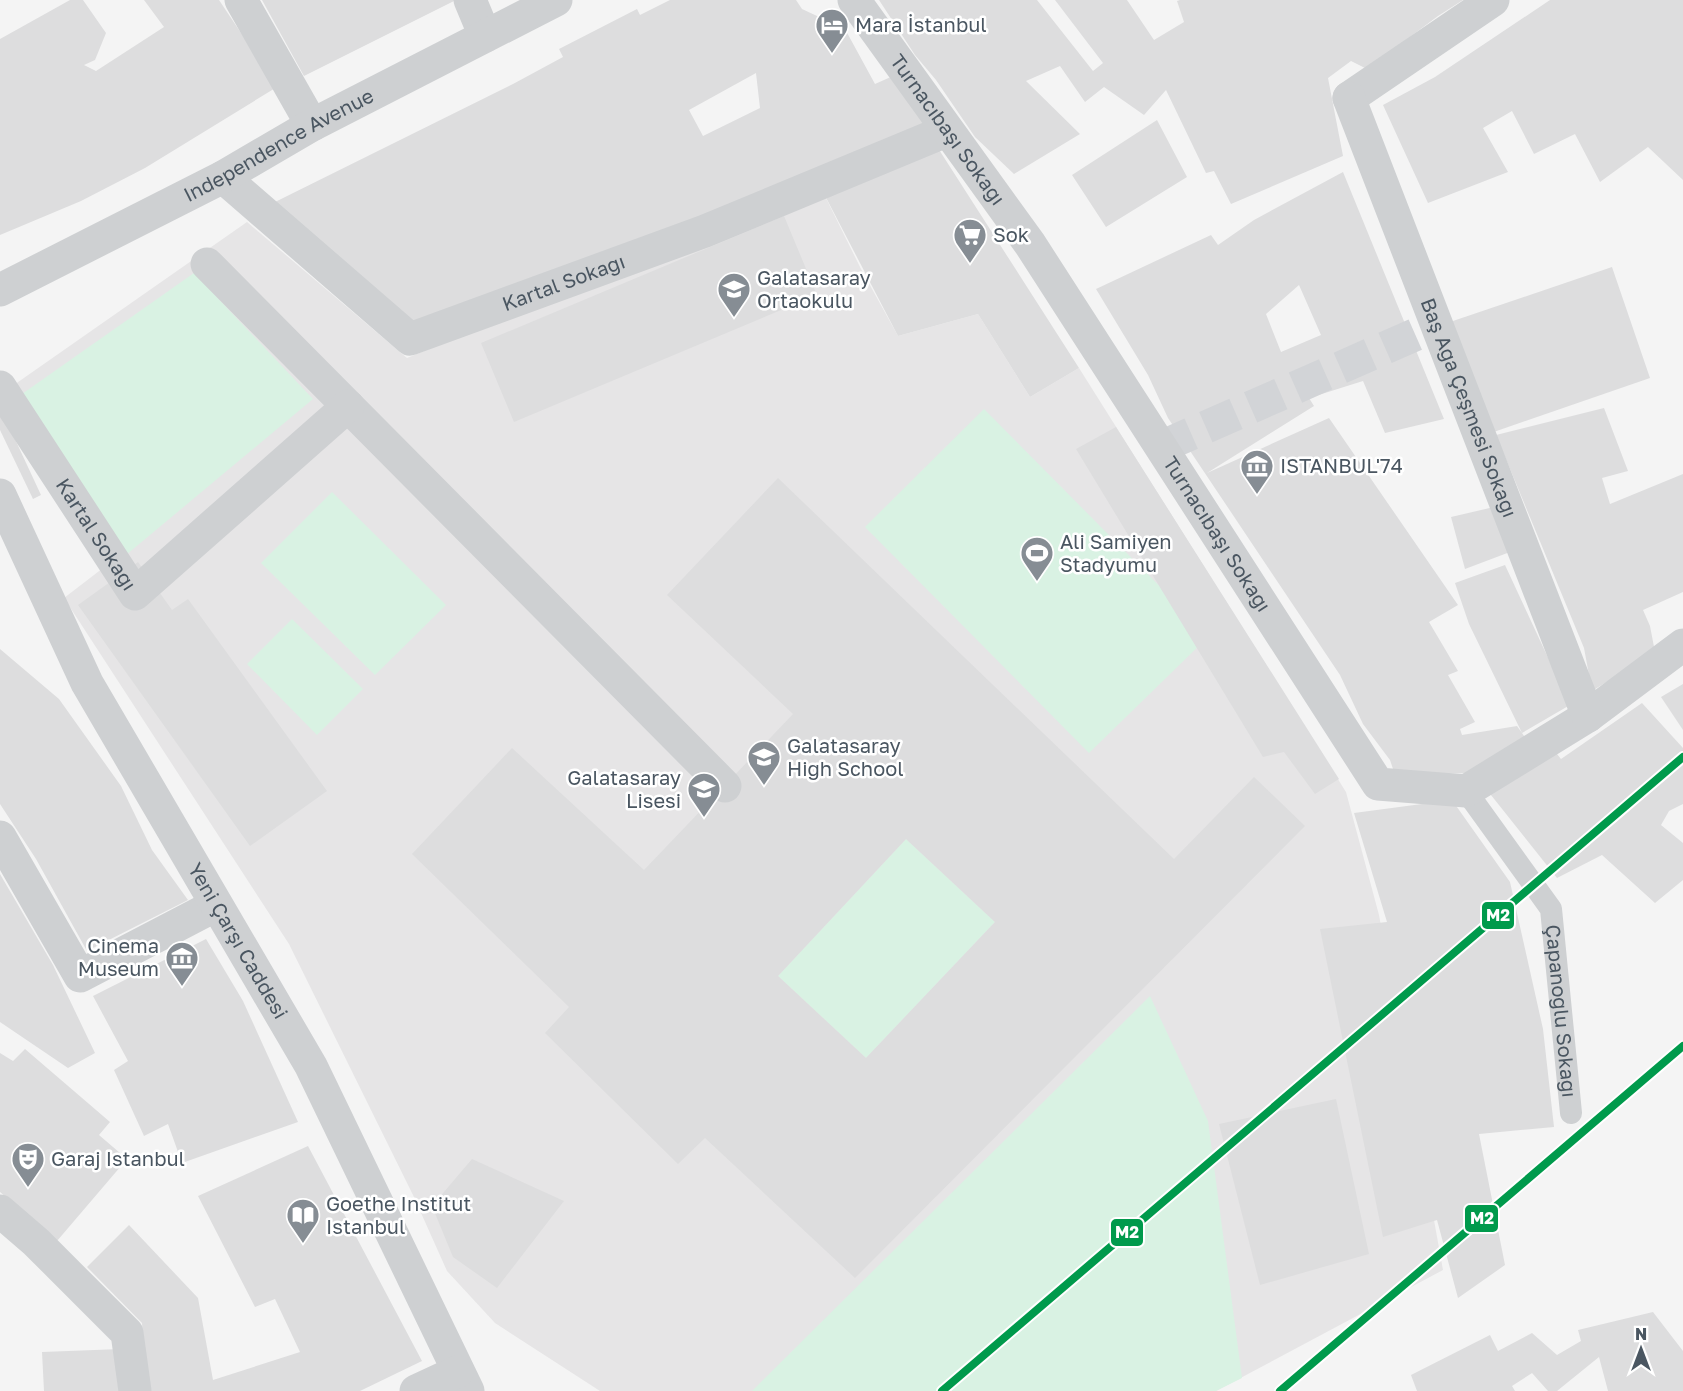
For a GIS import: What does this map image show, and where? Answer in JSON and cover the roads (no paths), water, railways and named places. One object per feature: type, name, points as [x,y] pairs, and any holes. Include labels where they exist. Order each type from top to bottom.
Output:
[{"type":"street","points":[[241,0],[312,125]]},
{"type":"street","points":[[470,0],[485,36]]},
{"type":"street","name":"Independence Avenue","points":[[0,290],[223,177],[312,125],[556,0]]},
{"type":"street","name":"Turnacıbaşı Sokağı","points":[[854,0],[946,131],[1030,244],[1378,784],[1466,791]]},
{"type":"street","name":"Baş Ağa Çeşmesi Sokağı","points":[[1493,0],[1350,98],[1588,716]]},
{"type":"street","name":"Kartal Sokağı","points":[[223,177],[410,339],[705,231],[946,131]]},
{"type":"street","points":[[207,264],[725,786]]},
{"type":"street","name":"Kartal Sokağı","points":[[0,387],[135,594],[348,406]]},
{"type":"street","name":"Yeni Çarşı Caddesi","points":[[0,495],[87,683],[311,1066],[463,1382]]},
{"type":"street","points":[[1466,791],[1588,716],[1683,645]]},
{"type":"street","points":[[0,837],[80,976],[216,905]]},
{"type":"street","points":[[0,1211],[36,1242],[127,1333],[135,1391]]},
{"type":"street","points":[[416,1391],[463,1382]]},
{"type":"lane","name":"Çapanoğlu Sokağı","points":[[1466,791],[1551,909],[1571,1113]]},
{"type":"tunnel","points":[[1161,447],[1437,325]]},
{"type":"place","name":"Mara İstanbul","points":[[832,54]]},
{"type":"place","name":"Sok","points":[[970,264]]},
{"type":"place","name":"Galatasaray Ortaokulu","points":[[734,318]]},
{"type":"place","name":"ISTANBUL'74","points":[[1257,495]]},
{"type":"place","name":"Ali Samiyen Stadyumu","points":[[1037,582]]},
{"type":"place","name":"Galatasaray High School","points":[[764,786]]},
{"type":"place","name":"Galatasaray Lisesi","points":[[704,818]]},
{"type":"place","name":"Cinema Museum","points":[[182,987]]},
{"type":"place","name":"Garaj Istanbul","points":[[28,1188]]},
{"type":"place","name":"Goethe Institut Istanbul","points":[[303,1244]]}]
